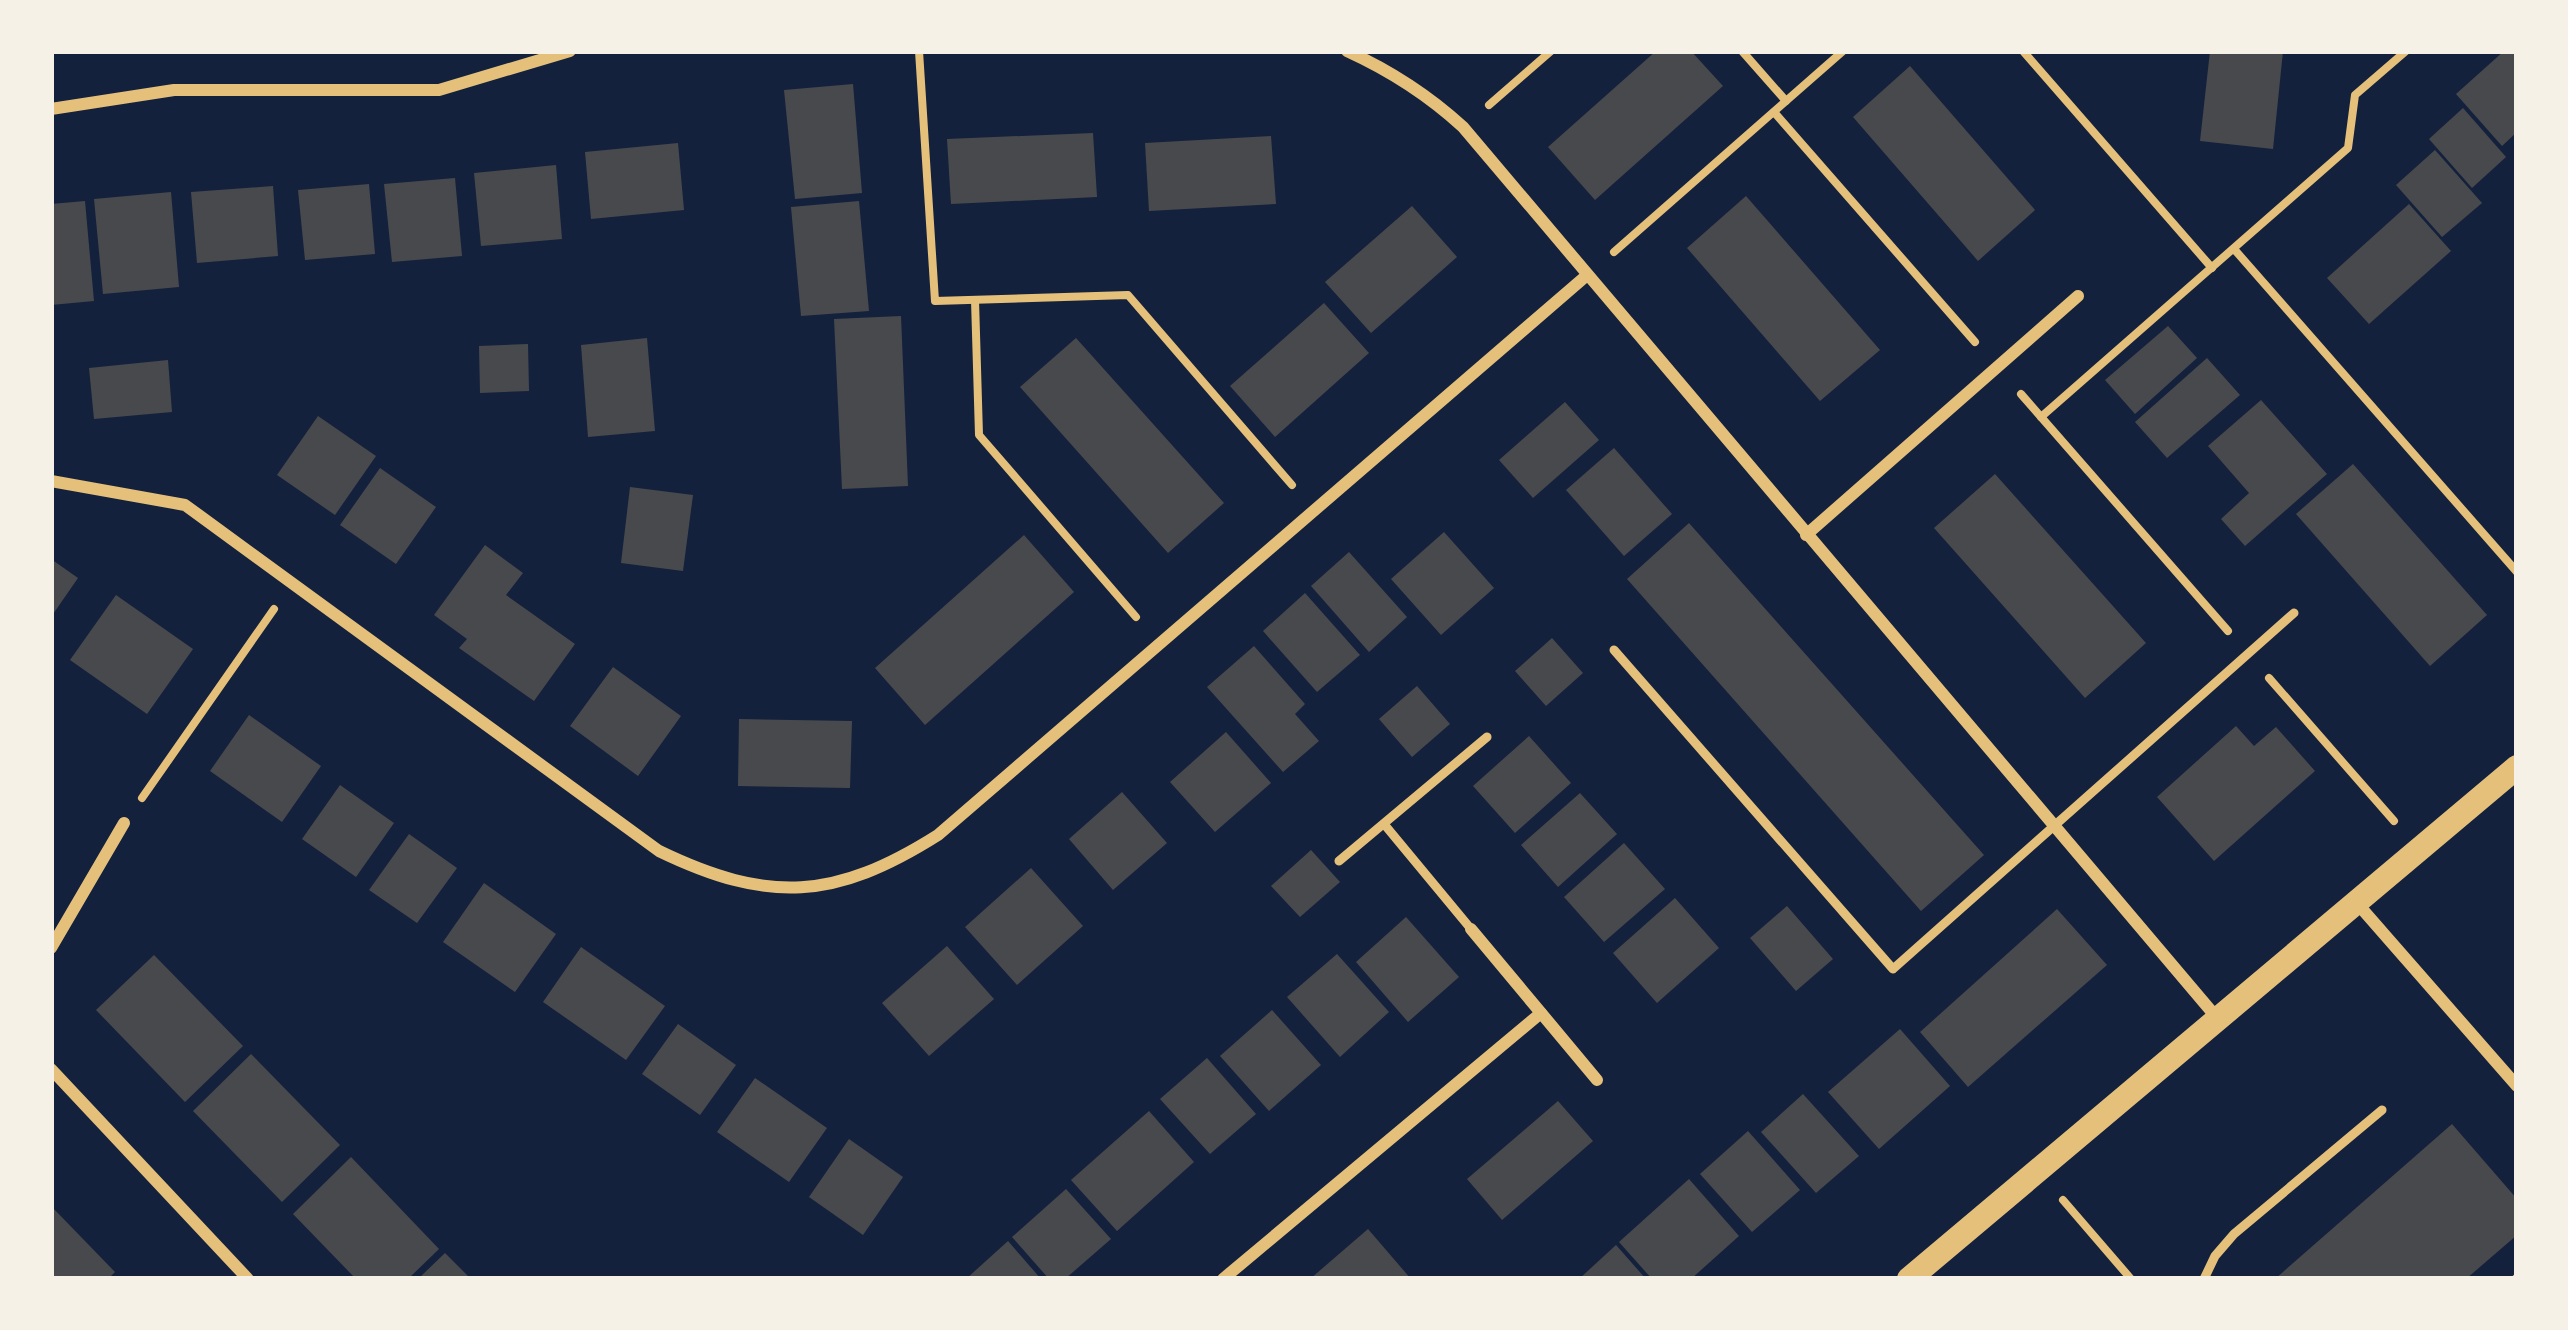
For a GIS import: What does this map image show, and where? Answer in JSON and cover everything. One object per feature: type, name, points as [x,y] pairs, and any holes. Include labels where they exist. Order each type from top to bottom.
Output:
[{"type":"main road","points":[[1909,1279],[2517,767]]},
{"type":"street","points":[[51,109],[174,90],[439,90],[570,51]]},
{"type":"street","points":[[1347,51],[1385,68],[1463,127],[2219,1020]]},
{"type":"street","points":[[51,481],[185,505],[659,851],[710,876],[766,887],[807,888],[846,881],[895,862],[938,835],[1586,276]]},
{"type":"street","points":[[1806,535],[2078,296]]},
{"type":"street","points":[[51,948],[124,823]]},
{"type":"street","points":[[2356,902],[2517,1086]]},
{"type":"street","points":[[1471,929],[1597,1080]]},
{"type":"street","points":[[1222,1279],[1541,1013]]},
{"type":"street","points":[[51,1069],[248,1279]]},
{"type":"lane","points":[[1614,650],[1893,969],[2294,613]]},
{"type":"lane","points":[[1340,861],[1487,737]]},
{"type":"lane","points":[[1384,824],[1471,929]]},
{"type":"lane","points":[[2204,1279],[2215,1256],[2234,1234],[2382,1110]]},
{"type":"path","points":[[920,51],[935,301],[1128,296],[1314,510]]},
{"type":"path","points":[[1463,127],[1551,51]]},
{"type":"path","points":[[1742,51],[1786,101]]},
{"type":"path","points":[[1586,276],[1844,51]]},
{"type":"path","points":[[2023,51],[2212,268]]},
{"type":"path","points":[[2041,417],[2348,148],[2356,95],[2406,51]]},
{"type":"path","points":[[1774,112],[2418,849]]},
{"type":"path","points":[[2234,249],[2517,572]]},
{"type":"path","points":[[975,300],[979,436],[1159,644]]},
{"type":"path","points":[[124,823],[292,584]]},
{"type":"path","points":[[2038,1171],[2131,1279]]},
{"type":"building","points":[[1656,51],[1691,51],[1723,86],[1595,200],[1548,147]]},
{"type":"building","points":[[2210,51],[2283,51],[2273,149],[2200,141]]},
{"type":"building","points":[[2504,51],[2517,51],[2517,132],[2502,146],[2456,94]]},
{"type":"building","points":[[1910,66],[2035,210],[1978,261],[1853,117]]},
{"type":"building","points":[[853,84],[862,193],[795,199],[784,90]]},
{"type":"building","points":[[2463,108],[2506,157],[2472,188],[2429,139]]},
{"type":"building","points":[[1093,133],[1097,197],[951,204],[947,139]]},
{"type":"building","points":[[1271,136],[1276,204],[1149,211],[1145,143]]},
{"type":"building","points":[[678,143],[684,210],[591,219],[585,152]]},
{"type":"building","points":[[2435,150],[2482,203],[2442,237],[2396,185]]},
{"type":"building","points":[[556,165],[562,239],[481,246],[474,173]]},
{"type":"building","points":[[455,178],[462,256],[392,262],[384,184]]},
{"type":"building","points":[[369,184],[375,254],[305,260],[298,190]]},
{"type":"building","points":[[273,186],[278,256],[197,263],[191,192]]},
{"type":"building","points":[[171,192],[179,287],[103,294],[94,199]]},
{"type":"building","points":[[1746,196],[1880,350],[1820,401],[1687,248]]},
{"type":"building","points":[[85,201],[94,301],[51,305],[51,204]]},
{"type":"building","points":[[859,201],[869,311],[801,316],[791,207]]},
{"type":"building","points":[[2409,204],[2451,251],[2369,324],[2327,278]]},
{"type":"building","points":[[1412,206],[1457,257],[1371,333],[1325,282]]},
{"type":"building","points":[[1324,303],[1369,353],[1275,437],[1230,386]]},
{"type":"building","points":[[901,316],[908,486],[842,489],[834,319]]},
{"type":"building","points":[[2168,326],[2197,358],[2135,414],[2105,380]]},
{"type":"building","points":[[647,338],[655,431],[588,437],[581,345]]},
{"type":"building","points":[[1076,338],[1224,503],[1168,553],[1020,387]]},
{"type":"building","points":[[528,344],[529,391],[480,393],[479,346]]},
{"type":"building","points":[[2207,358],[2240,395],[2167,458],[2135,422]]},
{"type":"building","points":[[168,360],[172,412],[94,419],[89,368]]},
{"type":"building","points":[[2261,400],[2327,474],[2245,546],[2221,519],[2249,493],[2208,446]]},
{"type":"building","points":[[1565,402],[1599,440],[1533,498],[1499,460]]},
{"type":"building","points":[[318,416],[376,456],[335,515],[277,475]]},
{"type":"building","points":[[1614,448],[1672,514],[1624,556],[1566,490]]},
{"type":"building","points":[[2353,464],[2487,615],[2430,666],[2296,514]]},
{"type":"building","points":[[380,468],[436,507],[396,564],[340,525]]},
{"type":"building","points":[[1995,474],[2146,643],[2085,698],[1934,528]]},
{"type":"building","points":[[630,487],[693,495],[683,571],[621,563]]},
{"type":"building","points":[[1689,523],[1984,855],[1921,911],[1627,579]]},
{"type":"building","points":[[1444,532],[1494,588],[1441,635],[1391,579]]},
{"type":"building","points":[[1024,535],[1074,592],[925,725],[875,668]]},
{"type":"building","points":[[485,545],[523,573],[506,595],[575,644],[534,701],[459,648],[467,639],[434,615]]},
{"type":"building","points":[[1349,552],[1407,617],[1369,652],[1311,586]]},
{"type":"building","points":[[51,559],[78,578],[51,617]]},
{"type":"building","points":[[1305,593],[1360,655],[1317,692],[1263,631]]},
{"type":"building","points":[[116,595],[193,649],[147,714],[70,660]]},
{"type":"building","points":[[1552,638],[1583,673],[1546,706],[1515,671]]},
{"type":"building","points":[[1254,646],[1305,704],[1295,714],[1319,741],[1283,772],[1207,687]]},
{"type":"building","points":[[613,667],[681,716],[638,776],[570,726]]},
{"type":"building","points":[[1417,686],[1450,724],[1412,757],[1379,719]]},
{"type":"building","points":[[249,715],[321,766],[282,822],[210,771]]},
{"type":"building","points":[[739,719],[852,721],[850,788],[738,786]]},
{"type":"building","points":[[2236,726],[2254,746],[2276,727],[2315,771],[2214,861],[2157,797]]},
{"type":"building","points":[[1226,732],[1271,783],[1215,832],[1170,782]]},
{"type":"building","points":[[1529,736],[1571,783],[1515,833],[1473,786]]},
{"type":"building","points":[[340,785],[394,823],[356,877],[302,839]]},
{"type":"building","points":[[1122,792],[1167,843],[1113,890],[1069,839]]},
{"type":"building","points":[[1580,793],[1617,834],[1558,887],[1521,845]]},
{"type":"building","points":[[409,834],[457,868],[417,923],[369,890]]},
{"type":"building","points":[[1624,843],[1665,889],[1604,942],[1564,897]]},
{"type":"building","points":[[1311,850],[1340,882],[1300,917],[1271,886]]},
{"type":"building","points":[[1031,868],[1083,926],[1017,985],[965,927]]},
{"type":"building","points":[[484,883],[556,934],[515,992],[443,942]]},
{"type":"building","points":[[1675,898],[1719,948],[1657,1003],[1613,953]]},
{"type":"building","points":[[1787,906],[1833,959],[1796,991],[1750,938]]},
{"type":"building","points":[[2057,909],[2107,965],[1968,1087],[1920,1032]]},
{"type":"building","points":[[1406,917],[1459,977],[1408,1022],[1356,962]]},
{"type":"building","points":[[947,946],[994,999],[929,1056],[882,1003]]},
{"type":"building","points":[[581,947],[665,1006],[626,1060],[543,1002]]},
{"type":"building","points":[[1337,954],[1389,1012],[1340,1057],[1287,997]]},
{"type":"building","points":[[154,955],[243,1046],[185,1102],[96,1010]]},
{"type":"building","points":[[1272,1010],[1321,1065],[1269,1111],[1220,1056]]},
{"type":"building","points":[[678,1024],[736,1065],[700,1115],[642,1074]]},
{"type":"building","points":[[1900,1029],[1950,1086],[1879,1149],[1828,1092]]},
{"type":"building","points":[[251,1054],[340,1145],[282,1202],[193,1111]]},
{"type":"building","points":[[1207,1058],[1256,1114],[1210,1154],[1160,1099]]},
{"type":"building","points":[[755,1078],[827,1128],[789,1182],[717,1132]]},
{"type":"building","points":[[1803,1094],[1859,1156],[1816,1193],[1761,1132]]},
{"type":"building","points":[[1558,1101],[1593,1141],[1502,1220],[1467,1179]]},
{"type":"building","points":[[1149,1111],[1194,1162],[1117,1231],[1071,1180]]},
{"type":"building","points":[[2452,1124],[2517,1199],[2517,1235],[2466,1279],[2275,1279]]},
{"type":"building","points":[[1748,1131],[1800,1190],[1752,1232],[1700,1174]]},
{"type":"building","points":[[849,1139],[903,1177],[863,1235],[809,1197]]},
{"type":"building","points":[[351,1157],[439,1249],[408,1279],[356,1279],[293,1214]]},
{"type":"building","points":[[1689,1179],[1739,1236],[1691,1279],[1652,1279],[1619,1242]]},
{"type":"building","points":[[1066,1189],[1111,1239],[1065,1279],[1049,1279],[1012,1237]]},
{"type":"building","points":[[51,1206],[115,1272],[108,1279],[51,1279]]},
{"type":"building","points":[[1368,1229],[1411,1279],[1310,1279]]},
{"type":"building","points":[[1008,1241],[1041,1279],[966,1279]]},
{"type":"building","points":[[1616,1245],[1646,1279],[1579,1279]]},
{"type":"building","points":[[445,1253],[471,1279],[418,1279]]}]
